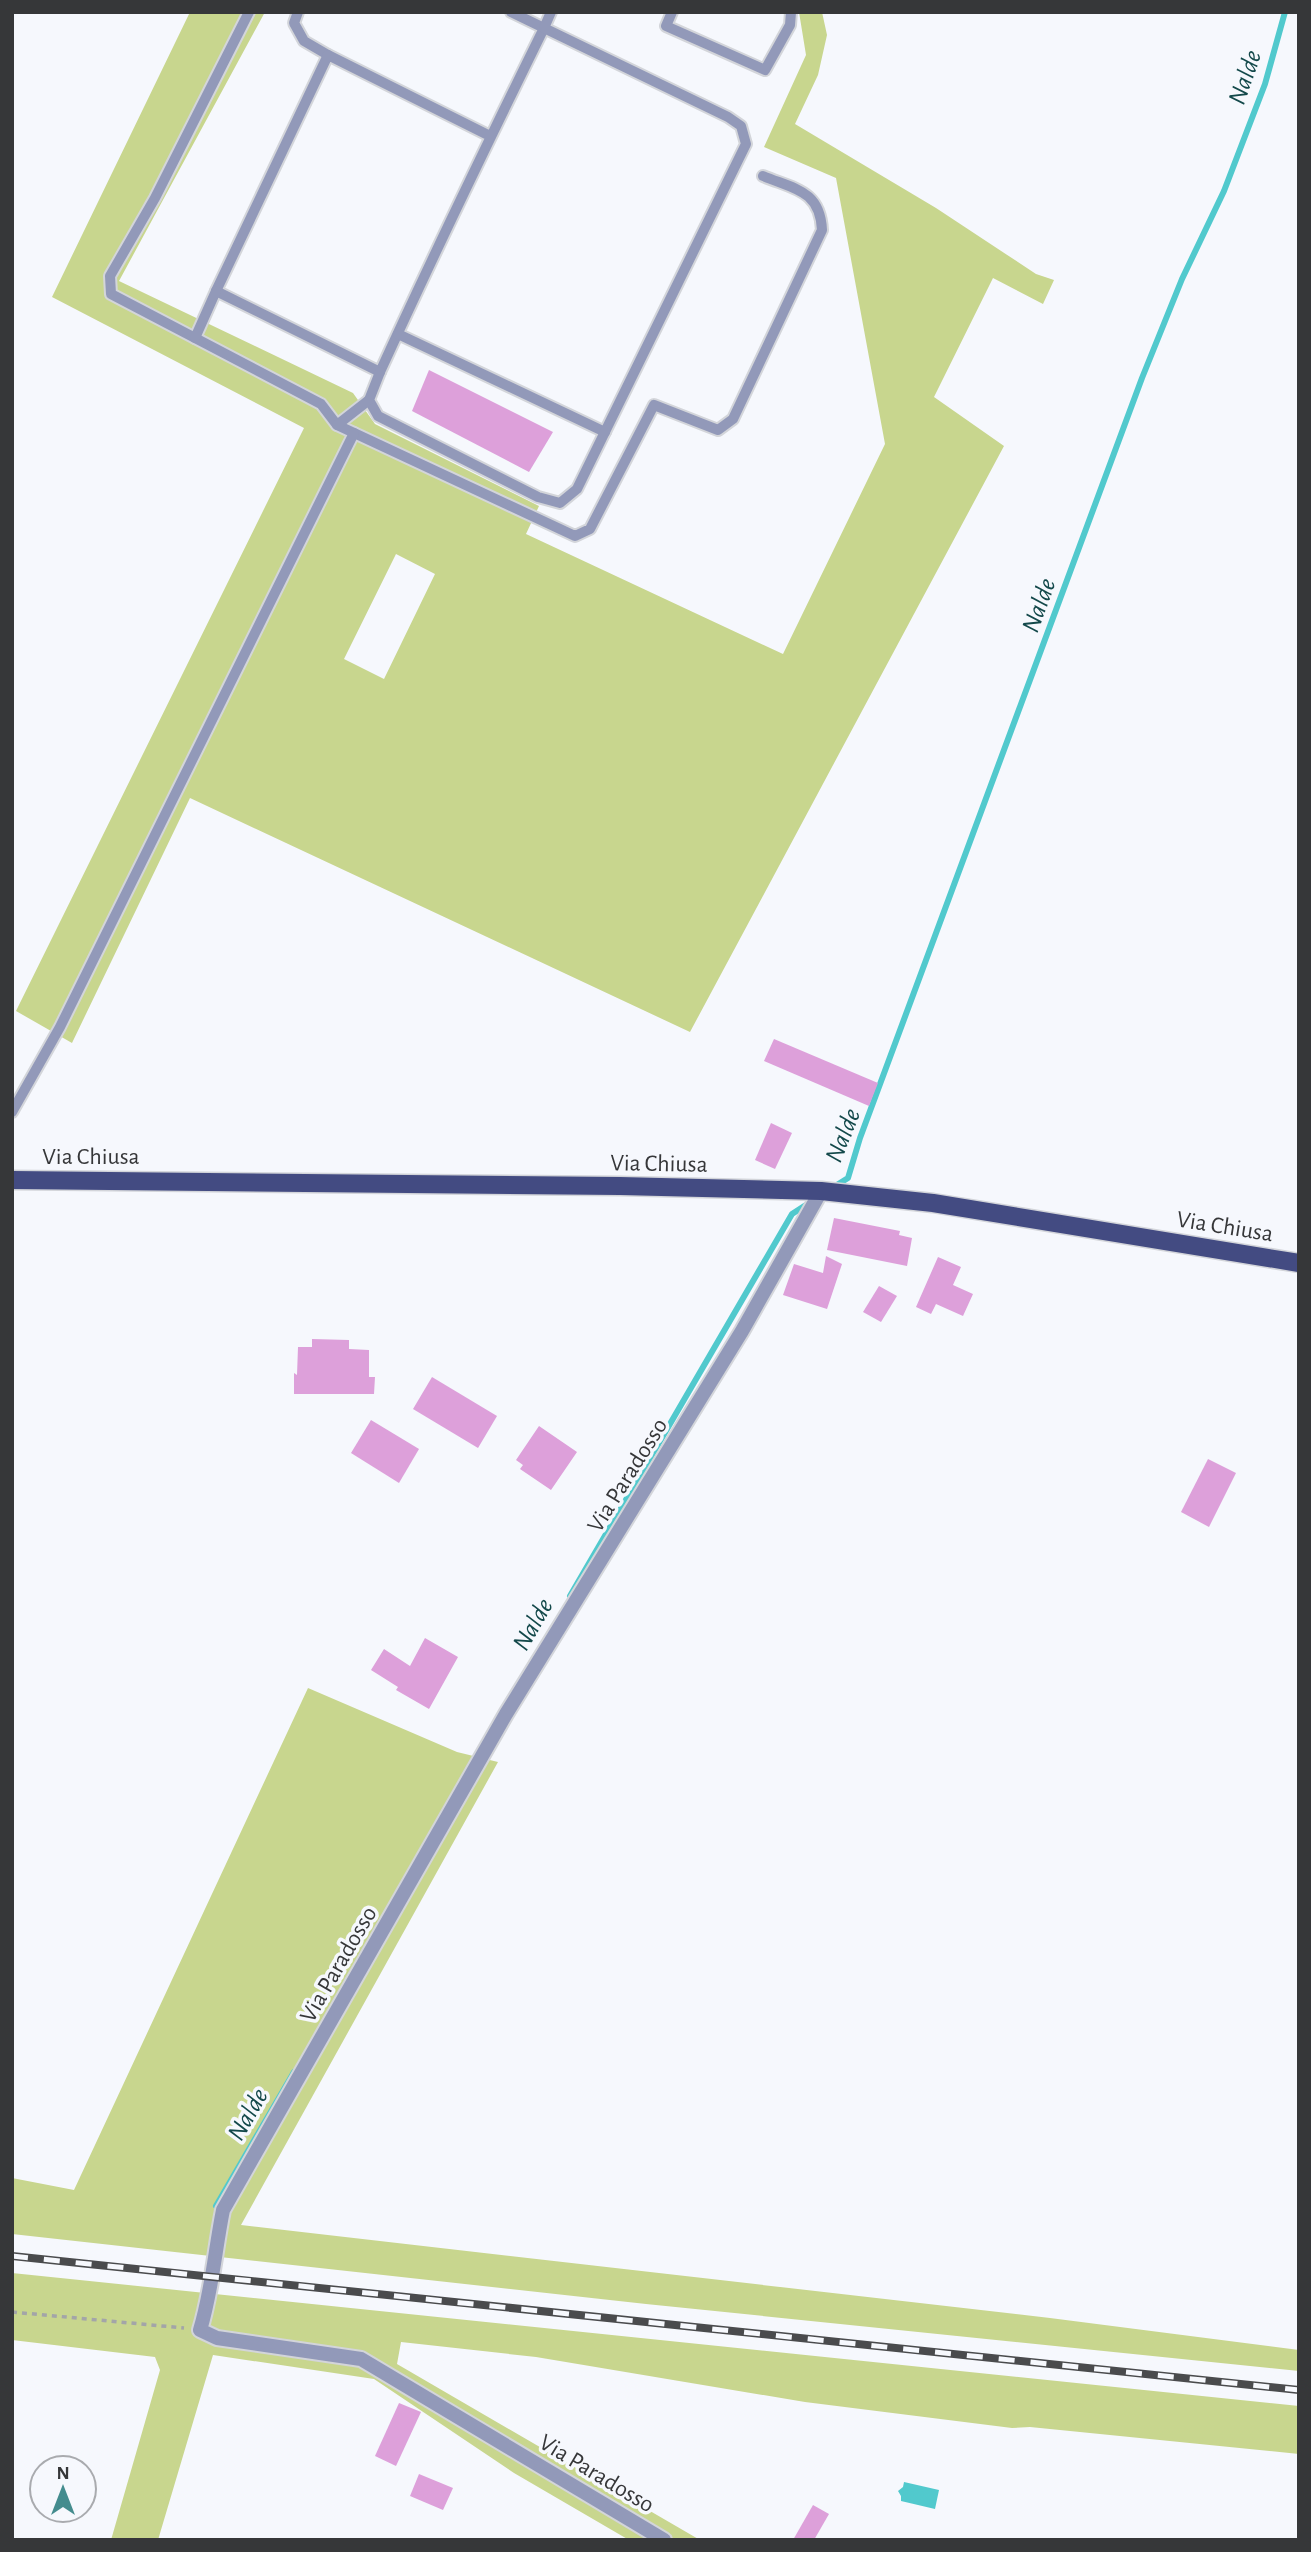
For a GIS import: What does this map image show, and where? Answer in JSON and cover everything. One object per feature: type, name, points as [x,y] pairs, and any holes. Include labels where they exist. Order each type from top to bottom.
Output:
[{"type":"main road","name":"Via Chiusa","points":[[12,1180],[621,1186],[821,1191],[933,1203],[1299,1263]]},
{"type":"street","name":"Via Paradosso","points":[[664,2540],[361,2359],[217,2338],[200,2330],[210,2297],[213,2258],[223,2210],[506,1714],[742,1331],[821,1191]]},
{"type":"lane","points":[[249,12],[155,198],[110,276],[111,294],[321,404],[337,425],[575,536],[590,529],[654,405],[718,430],[733,419],[822,230],[821,214],[813,198],[763,176]]},
{"type":"lane","points":[[298,12],[294,23],[304,41],[490,136]]},
{"type":"lane","points":[[369,400],[378,416],[538,497],[560,503],[577,489],[746,144],[741,126],[728,117],[511,12]]},
{"type":"lane","points":[[337,425],[369,400],[490,136],[551,12]]},
{"type":"lane","points":[[672,12],[666,26],[765,70],[790,25],[791,12]]},
{"type":"lane","points":[[195,338],[328,55]]},
{"type":"lane","points":[[216,291],[380,372]]},
{"type":"lane","points":[[398,334],[605,432]]},
{"type":"lane","points":[[12,1112],[60,1027],[354,433]]},
{"type":"path","points":[[12,2312],[200,2330]]},
{"type":"green space","points":[[190,12],[265,12],[119,281],[353,393],[375,424],[539,506],[526,534],[783,654],[885,444],[836,178],[764,147],[806,55],[799,12],[822,12],[827,35],[818,75],[795,124],[936,208],[1036,274],[1054,280],[1043,304],[993,278],[934,397],[1004,446],[690,1032],[190,798],[72,1043],[16,1011],[304,428],[52,297]],"holes":[[[396,554],[435,574],[384,679],[344,659]]]},
{"type":"green space","points":[[308,1688],[457,1752],[498,1762],[241,2225],[1050,2318],[1299,2350],[1299,2371],[646,2304],[12,2234],[12,2178],[74,2190]]},
{"type":"green space","points":[[12,2273],[1299,2406],[1299,2454],[1030,2427],[1012,2428],[805,2402],[536,2357],[401,2342],[397,2364],[700,2540],[629,2540],[514,2473],[374,2379],[213,2355],[158,2540],[111,2540],[160,2370],[155,2357],[12,2340]]},
{"type":"water","points":[[904,2482],[939,2490],[935,2509],[901,2501],[898,2491]]},
{"type":"building","points":[[429,370],[553,432],[529,472],[412,411]]},
{"type":"building","points":[[774,1039],[878,1083],[869,1106],[764,1061]]},
{"type":"building","points":[[771,1123],[792,1133],[775,1169],[755,1160]]},
{"type":"building","points":[[834,1218],[900,1231],[899,1235],[912,1238],[907,1266],[827,1250]]},
{"type":"building","points":[[826,1256],[842,1264],[827,1309],[783,1295],[794,1264],[823,1273]]},
{"type":"building","points":[[938,1257],[961,1267],[953,1285],[973,1294],[963,1316],[936,1304],[931,1314],[916,1307]]},
{"type":"building","points":[[879,1286],[897,1296],[881,1322],[863,1312]]},
{"type":"building","points":[[312,1339],[349,1340],[349,1349],[369,1350],[369,1377],[375,1377],[374,1394],[294,1394],[298,1347],[312,1347]]},
{"type":"building","points":[[432,1377],[497,1416],[478,1448],[413,1409]]},
{"type":"building","points":[[371,1420],[419,1449],[399,1483],[351,1453]]},
{"type":"building","points":[[539,1426],[577,1452],[551,1490],[520,1469],[523,1465],[516,1460]]},
{"type":"building","points":[[1208,1459],[1236,1473],[1209,1527],[1181,1512]]},
{"type":"building","points":[[425,1638],[458,1657],[429,1709],[396,1690],[398,1687],[371,1670],[384,1649],[410,1666]]},
{"type":"building","points":[[399,2403],[421,2412],[396,2466],[375,2456]]},
{"type":"building","points":[[419,2474],[453,2488],[443,2510],[410,2496]]},
{"type":"building","points":[[813,2505],[829,2514],[814,2540],[793,2540]]},
{"type":"waterway","name":"Nalde","points":[[832,1188],[848,1178],[860,1138],[1142,378],[1182,279],[1224,191],[1265,84],[1285,12]]},
{"type":"waterway","name":"Nalde","points":[[570,1596],[792,1214],[809,1203]]},
{"type":"waterway","name":"Nalde","points":[[216,2206],[294,2072]]},
{"type":"railway","points":[[12,2256],[1299,2390]]}]
